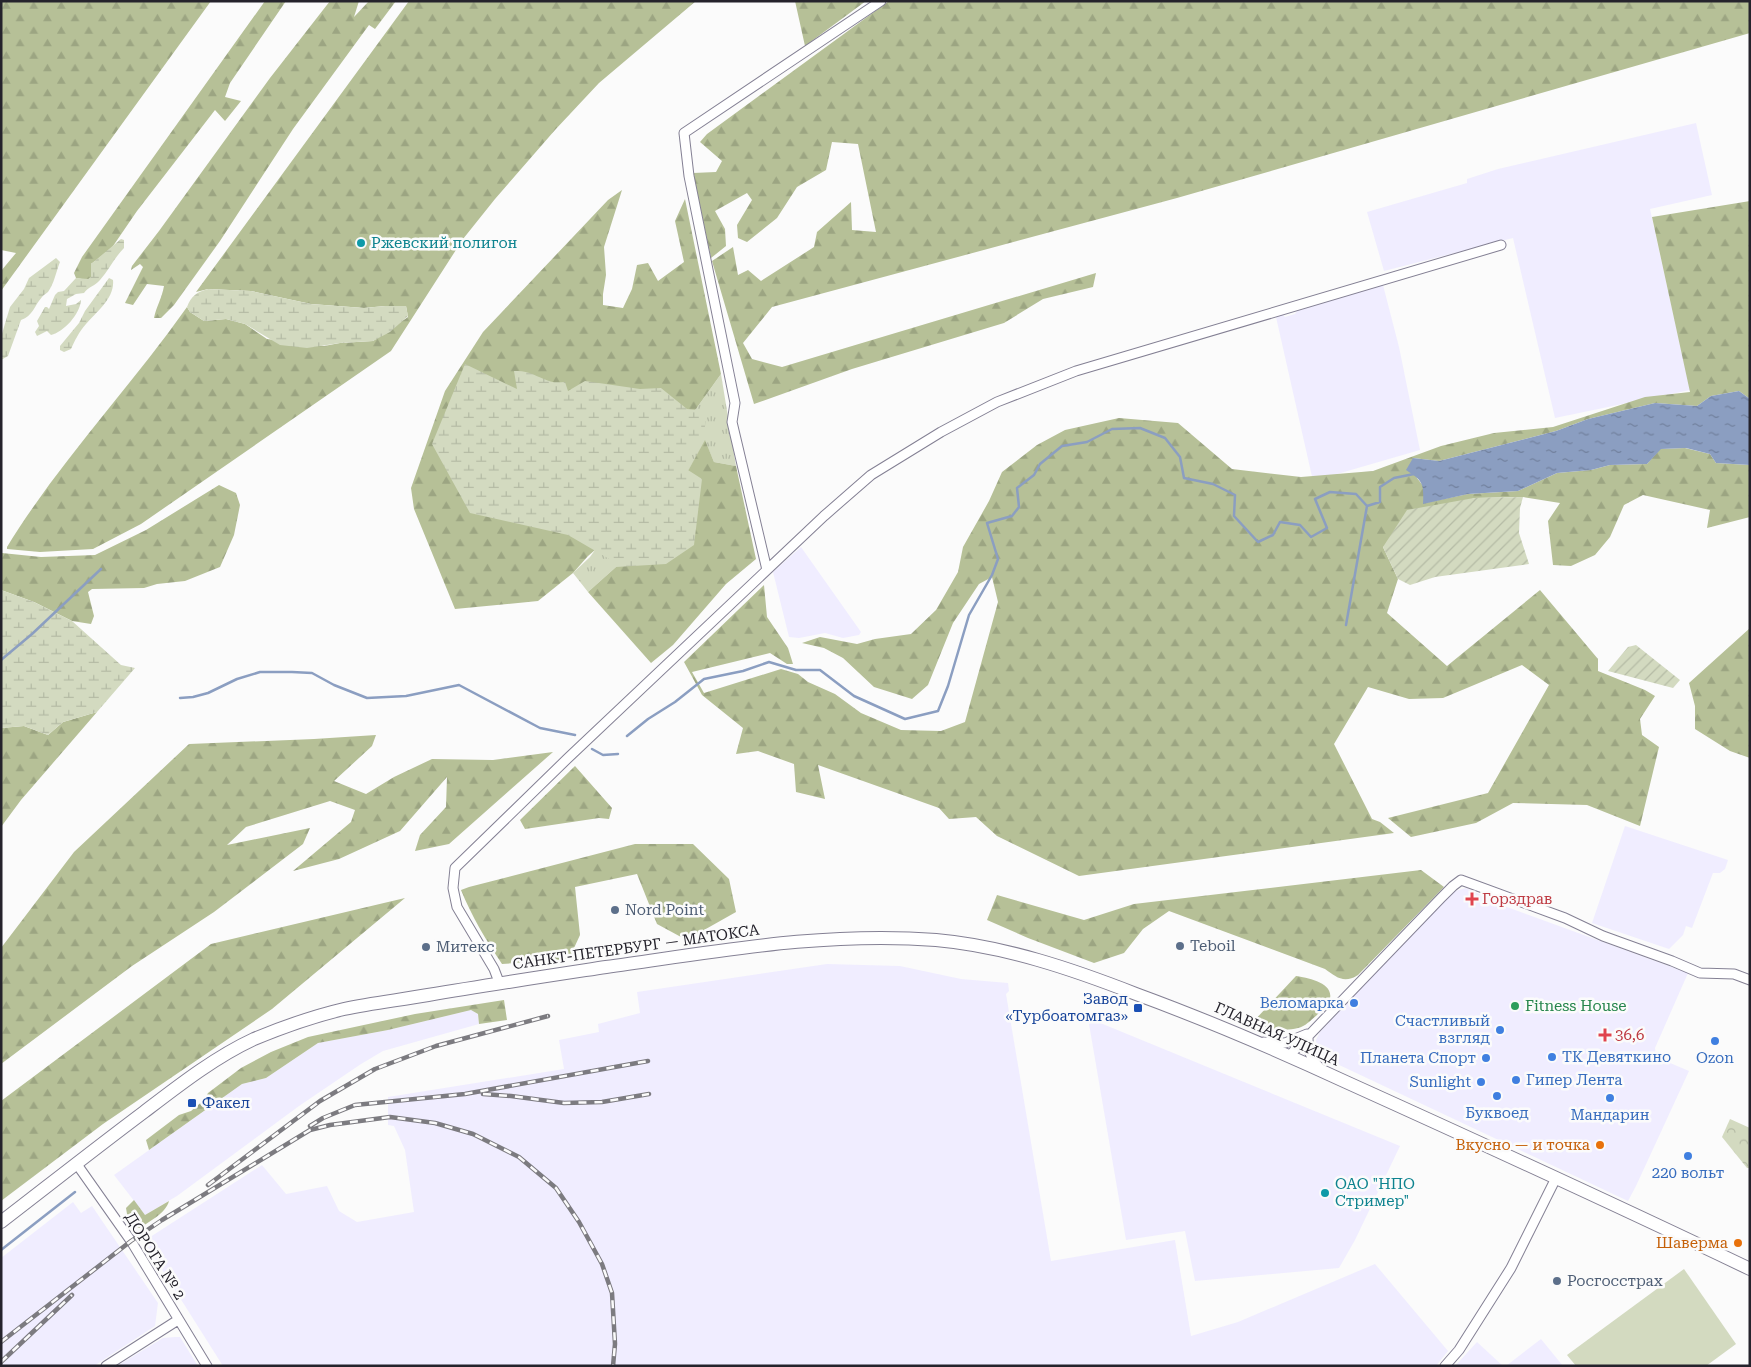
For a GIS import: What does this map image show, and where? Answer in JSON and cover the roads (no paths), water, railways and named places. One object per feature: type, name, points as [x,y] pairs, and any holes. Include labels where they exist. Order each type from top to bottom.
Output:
[{"type":"main road","name":"САНКТ-ПЕТЕРБУРГ — МАТОКСА","points":[[1,1222],[76,1163],[205,1068],[252,1040],[343,1009],[499,982],[685,954],[785,942],[938,940],[1030,958]]},
{"type":"main road","name":"ГЛАВНАЯ УЛИЦА","points":[[1030,958],[1102,981],[1178,1009],[1245,1037],[1750,1268]]},
{"type":"street","points":[[767,570],[732,422],[735,403],[689,176],[684,133],[881,1]]},
{"type":"street","points":[[499,982],[494,969],[458,907],[453,888],[455,868],[568,758],[824,516],[871,475],[940,432],[997,402],[1076,371],[1502,245]]},
{"type":"street","points":[[1289,1056],[1440,898],[1461,880],[1557,915],[1603,936],[1672,961],[1700,974],[1734,974],[1750,980]]},
{"type":"street","points":[[1245,1037],[1285,1043],[1316,1029]]},
{"type":"street","points":[[1308,1037],[1309,1053],[1322,1071]]},
{"type":"street","name":"ДОРОГА № 2","points":[[76,1163],[131,1241],[207,1366]]},
{"type":"street","points":[[1445,1366],[1459,1350],[1511,1268],[1556,1178]]},
{"type":"street","points":[[106,1366],[178,1320]]},
{"type":"water","points":[[1739,391],[1750,399],[1750,465],[1716,463],[1710,454],[1686,448],[1661,449],[1647,464],[1610,465],[1591,470],[1557,473],[1518,491],[1468,494],[1423,504],[1423,487],[1421,483],[1406,470],[1413,458],[1439,461],[1556,431],[1588,419],[1655,403],[1697,406],[1711,396]]},
{"type":"waterway","points":[[627,736],[704,679],[743,671],[769,662],[796,670],[820,670],[854,696],[905,719],[938,711],[948,686],[969,615],[992,575],[998,559],[987,523],[1012,516],[1019,507],[1017,488],[1034,475],[1040,464],[1062,446],[1087,442],[1112,429],[1140,428],[1165,438],[1180,457],[1184,478],[1213,484],[1235,495],[1234,516],[1258,542],[1273,535],[1280,522],[1300,525],[1311,537],[1327,528],[1315,499],[1330,492],[1356,494],[1367,506],[1380,502],[1380,487],[1394,478],[1414,474]]},
{"type":"waterway","points":[[1346,625],[1367,506]]},
{"type":"waterway","points":[[1,660],[32,634],[101,569]]},
{"type":"waterway","points":[[180,698],[208,693],[237,679],[260,672],[312,673],[334,685],[367,698],[406,696],[459,685],[540,728],[575,735]]},
{"type":"waterway","points":[[592,749],[603,755],[618,754]]},
{"type":"waterway","points":[[1,1250],[75,1192]]},
{"type":"railway","points":[[208,1185],[320,1101],[375,1069],[436,1046],[548,1016]]},
{"type":"railway","points":[[310,1126],[323,1118],[355,1105],[465,1094],[648,1061]]},
{"type":"railway","points":[[483,1094],[564,1103],[602,1102],[649,1094]]},
{"type":"railway","points":[[1,1342],[131,1241],[162,1220],[310,1130],[330,1125],[390,1117],[435,1123],[473,1134],[519,1157],[556,1188],[579,1222],[602,1264],[612,1293],[615,1344],[613,1366]]},
{"type":"railway","points":[[1,1362],[72,1295]]},
{"type":"place","name":"Ржевский полигон","points":[[361,243]]},
{"type":"place","name":"Горздрав","points":[[1472,899]]},
{"type":"place","name":"Nord Point","points":[[615,910]]},
{"type":"place","name":"Teboil","points":[[1180,946]]},
{"type":"place","name":"Митекс","points":[[426,947]]},
{"type":"place","name":"Веломарка","points":[[1354,1003]]},
{"type":"place","name":"Fitness House","points":[[1515,1006]]},
{"type":"place","name":"Завод «Турбоатомгаз»","points":[[1138,1008]]},
{"type":"place","name":"Счастливый взгляд","points":[[1500,1030]]},
{"type":"place","name":"36,6","points":[[1605,1035]]},
{"type":"place","name":"Ozon","points":[[1715,1041]]},
{"type":"place","name":"ТК Девяткино","points":[[1552,1057]]},
{"type":"place","name":"Планета Спорт","points":[[1486,1058]]},
{"type":"place","name":"Гипер Лента","points":[[1516,1080]]},
{"type":"place","name":"Sunlight","points":[[1481,1082]]},
{"type":"place","name":"Буквоед","points":[[1497,1096]]},
{"type":"place","name":"Мандарин","points":[[1610,1098]]},
{"type":"place","name":"Факел","points":[[192,1103]]},
{"type":"place","name":"Вкусно — и точка","points":[[1600,1145]]},
{"type":"place","name":"220 вольт","points":[[1688,1156]]},
{"type":"place","name":"ОАО \"НПО Стример\"","points":[[1325,1193]]},
{"type":"place","name":"Шаверма","points":[[1738,1243]]},
{"type":"place","name":"Росгосстрах","points":[[1557,1281]]}]
